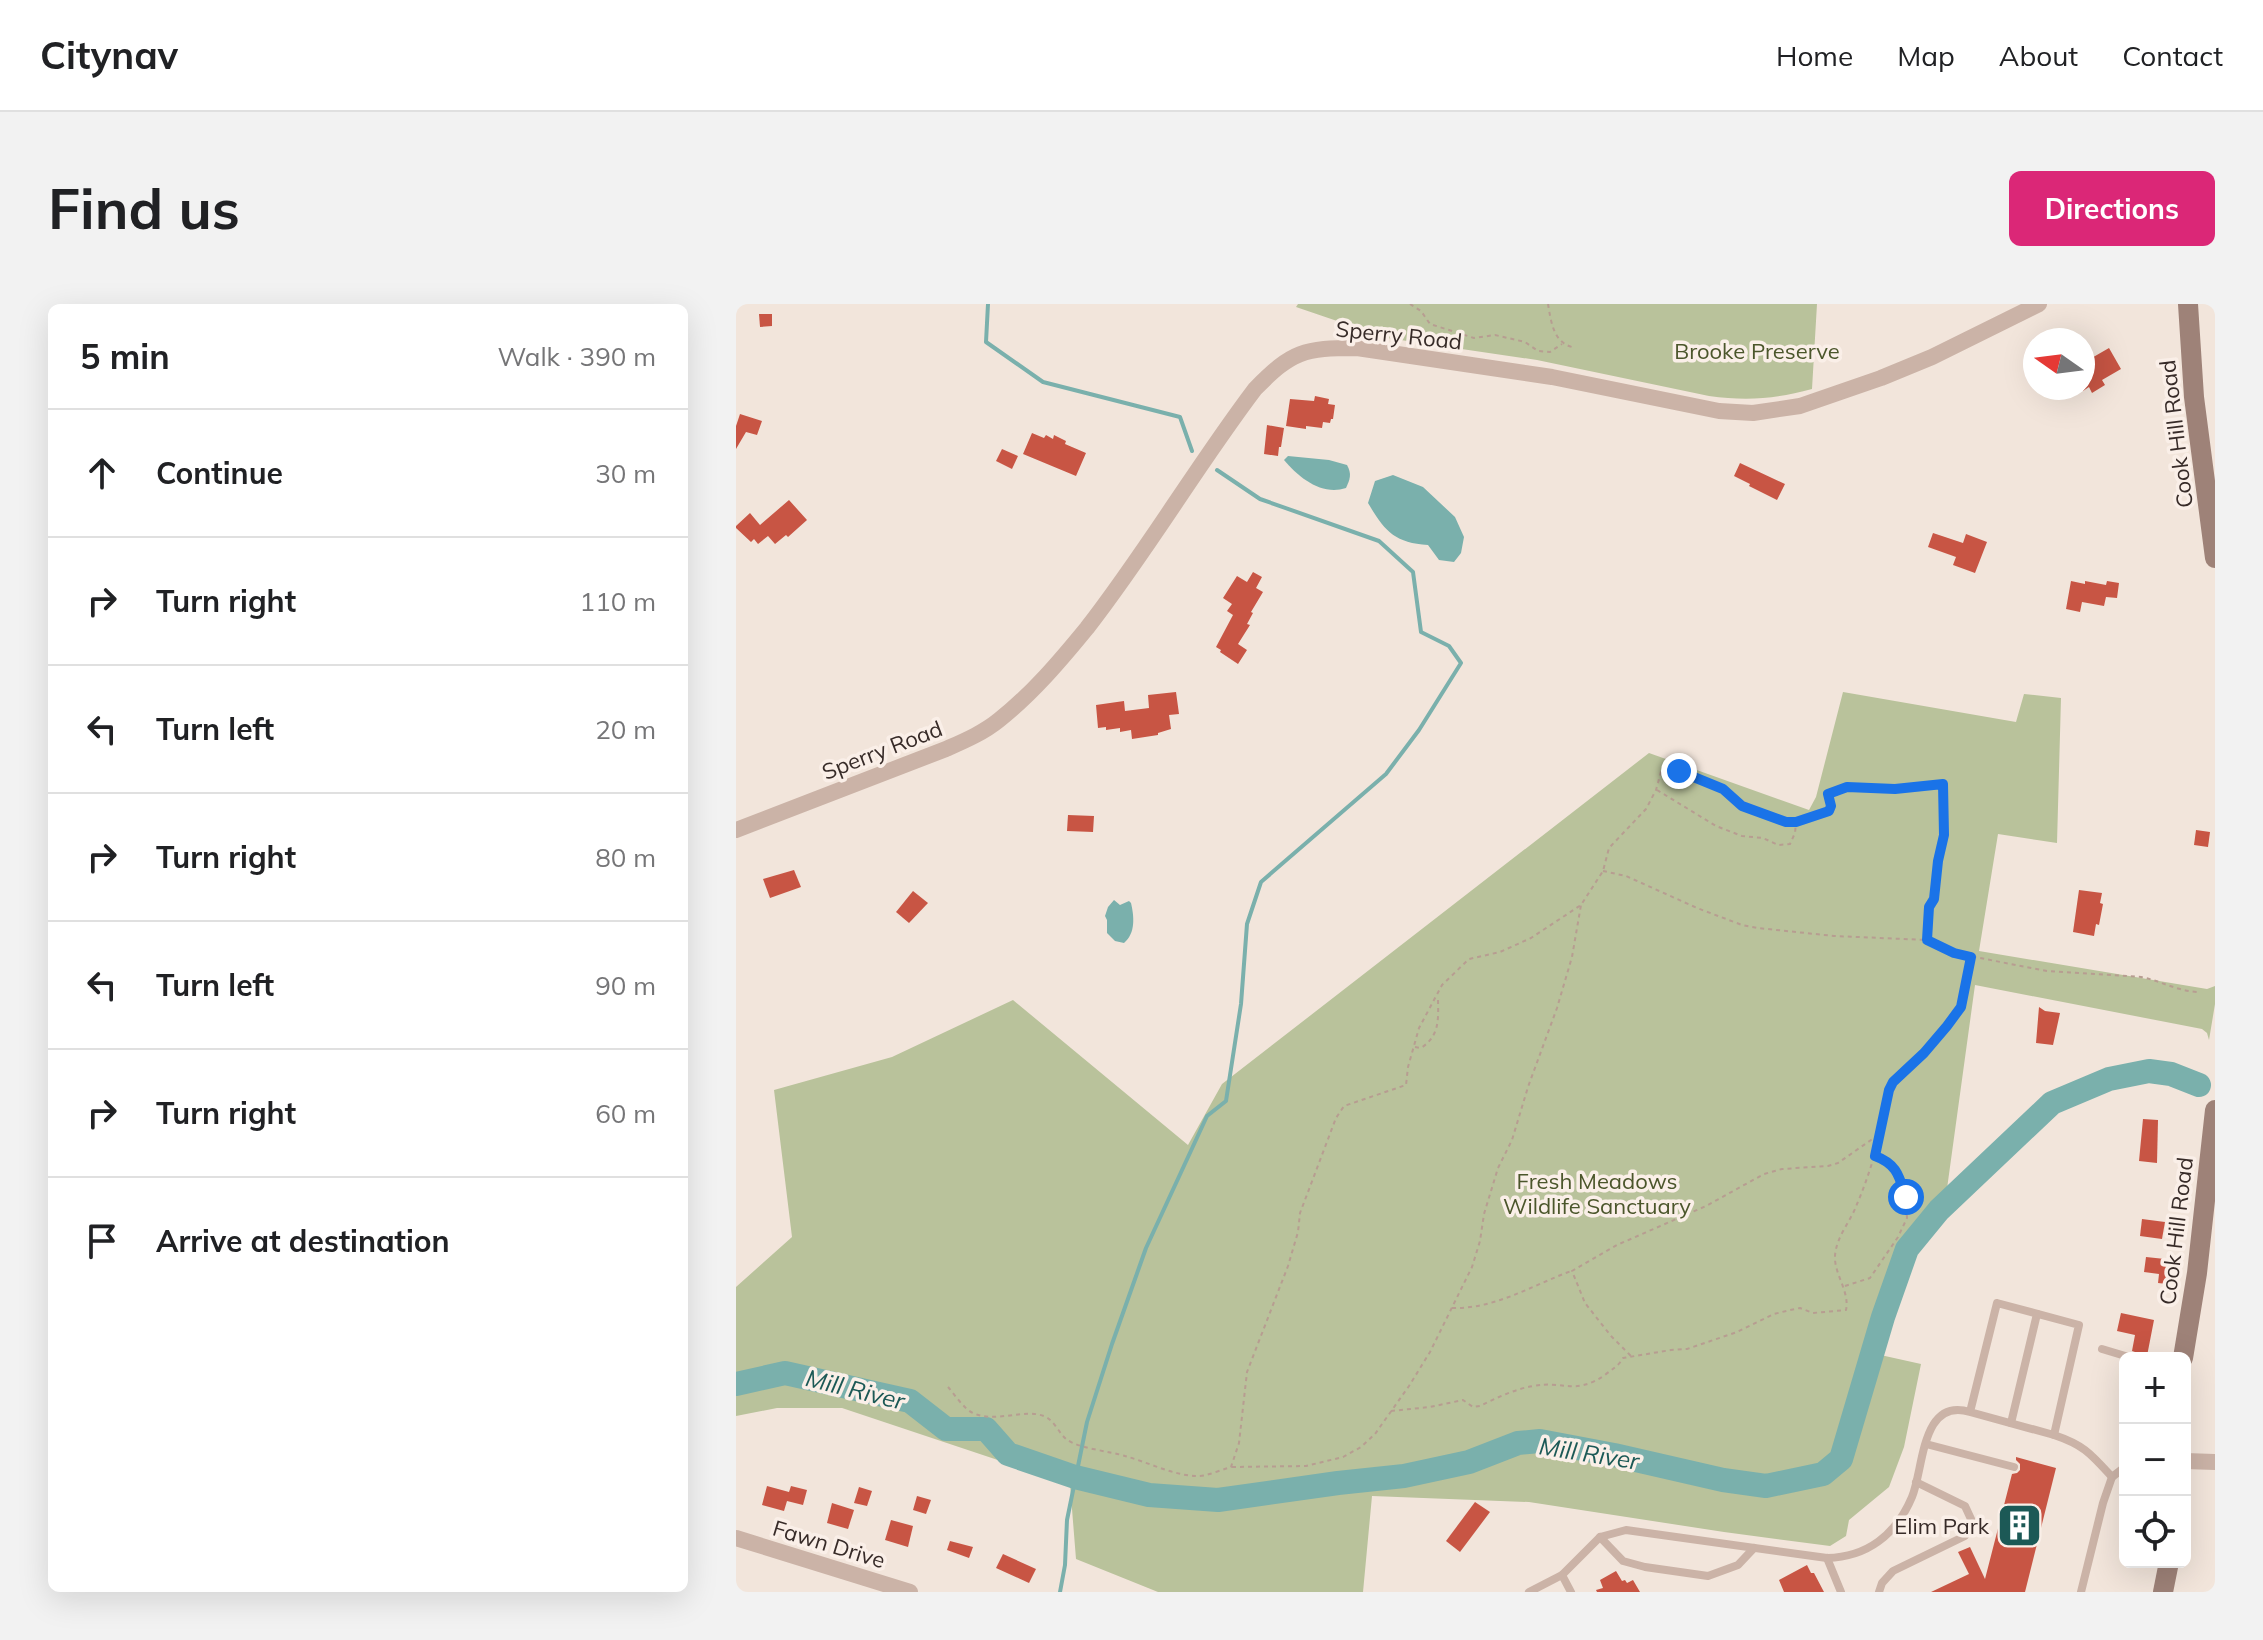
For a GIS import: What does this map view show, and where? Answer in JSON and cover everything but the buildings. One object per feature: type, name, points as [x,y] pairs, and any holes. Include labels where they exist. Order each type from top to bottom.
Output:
[{"type":"street","name":"Sperry Road","points":[[736,830],[946,749],[997,722],[1073,645],[1120,584],[1255,389],[1277,366],[1293,357],[1327,348],[1357,348],[1552,377],[1719,411],[1753,413],[1800,406],[1881,378],[1932,357],[2039,304]]},
{"type":"street","name":"Cook Hill Road","points":[[2188,304],[2194,397],[2215,558]]},
{"type":"street","name":"Cook Hill Road","points":[[2184,1352],[2197,1273],[2215,1110]]},
{"type":"street","points":[[2191,1461],[2215,1462]]},
{"type":"street","name":"Fawn Drive","points":[[736,1538],[910,1592]]},
{"type":"street","points":[[2163,1592],[2168,1568]]},
{"type":"lane","points":[[1970,1412],[1997,1303],[2079,1325],[2054,1435]]},
{"type":"lane","points":[[2011,1423],[2037,1314]]},
{"type":"lane","points":[[2102,1349],[2119,1354]]},
{"type":"lane","points":[[1529,1592],[1562,1575],[1600,1537],[1626,1530],[1827,1558],[1863,1552],[1882,1539],[1899,1521],[1912,1497],[1929,1431],[1936,1418],[1948,1412],[1962,1410],[2073,1441],[2088,1450],[2112,1477]]},
{"type":"lane","points":[[1926,1444],[2014,1467]]},
{"type":"lane","points":[[2081,1592],[2103,1503],[2112,1477],[2119,1472]]},
{"type":"lane","points":[[1879,1592],[1882,1583],[1893,1571],[1965,1536],[1971,1519],[1965,1506],[1916,1482]]},
{"type":"lane","points":[[1600,1537],[1623,1561],[1708,1576],[1738,1565],[1754,1548]]},
{"type":"lane","points":[[1827,1558],[1841,1592]]},
{"type":"lane","points":[[1562,1575],[1571,1592]]},
{"type":"path","points":[[1410,304],[1421,311],[1430,324],[1474,338],[1495,335],[1525,342],[1538,351],[1550,352],[1562,344]]},
{"type":"path","points":[[1548,304],[1557,337],[1562,344],[1572,347]]},
{"type":"path","points":[[948,1387],[974,1413],[994,1418],[1036,1415],[1047,1418],[1065,1438],[1073,1442],[1196,1476],[1231,1467],[1306,1466],[1343,1457],[1361,1447],[1375,1434],[1430,1352],[1472,1267],[1493,1182],[1512,1140],[1557,1008],[1572,957],[1581,905],[1603,871],[1609,848],[1640,817],[1656,790],[1662,768],[1679,771],[1723,789],[1742,806],[1786,822],[1796,822],[1829,811],[1828,794],[1847,787],[1895,789],[1943,784],[1944,835],[1934,899],[1929,907],[1927,940]]},
{"type":"path","points":[[1656,790],[1716,826],[1778,845],[1790,844],[1796,822]]},
{"type":"path","points":[[1603,871],[1626,876],[1742,925],[1834,936],[1927,940],[1971,957],[2047,971],[2141,977],[2184,991],[2198,992]]},
{"type":"path","points":[[1231,1467],[1239,1443],[1247,1372],[1288,1266],[1300,1213],[1336,1118],[1344,1106],[1406,1085],[1413,1047],[1424,1017],[1442,985],[1469,959],[1500,952],[1531,938],[1581,905]]},
{"type":"path","points":[[1391,1411],[1463,1400],[1473,1407],[1529,1386],[1546,1384],[1570,1388],[1592,1384],[1619,1365],[1623,1358],[1687,1349],[1790,1310],[1800,1308],[1813,1313],[1846,1310],[1848,1304],[1834,1258],[1838,1241],[1856,1208],[1875,1156],[1888,1096],[1893,1082],[1924,1053],[1961,1007],[1971,957]]},
{"type":"path","points":[[1413,1047],[1421,1048],[1430,1042],[1438,1029],[1438,994]]},
{"type":"path","points":[[1451,1308],[1495,1303],[1572,1271],[1617,1245],[1706,1206],[1764,1174],[1838,1163],[1881,1133]]},
{"type":"path","points":[[1844,1287],[1870,1278],[1907,1218],[1906,1197],[1893,1165],[1875,1156]]},
{"type":"path","points":[[1572,1271],[1585,1303],[1631,1356]]},
{"type":"green space","name":"Brooke Preserve","points":[[1298,304],[1817,304],[1812,389],[1761,398],[1709,396],[1537,360],[1387,338],[1296,307]]},
{"type":"green space","name":"Fresh Meadows Wildlife Sanctuary","points":[[1843,692],[2016,722],[2024,694],[2061,698],[2057,843],[1998,834],[1979,951],[2207,989],[2215,986],[2209,1040],[2202,1029],[1975,985],[1946,1196],[1939,1220],[1901,1278],[1876,1354],[1921,1364],[1904,1447],[1889,1487],[1849,1520],[1846,1536],[1830,1546],[1529,1502],[1372,1496],[1363,1592],[1158,1592],[1076,1559],[1070,1484],[842,1408],[777,1408],[736,1416],[736,1287],[792,1237],[774,1090],[892,1057],[1013,1000],[1188,1145],[1222,1084],[1649,753],[1809,810],[1816,797]]},
{"type":"water","points":[[1288,456],[1347,465],[1350,476],[1346,488],[1328,490],[1312,484],[1284,460]]},
{"type":"water","points":[[1393,475],[1423,487],[1455,517],[1464,537],[1461,553],[1454,562],[1439,560],[1428,545],[1398,538],[1379,521],[1368,503],[1375,481]]},
{"type":"water","points":[[1114,900],[1120,905],[1131,903],[1132,929],[1124,943],[1115,941],[1107,933],[1105,916]]},
{"type":"waterway","points":[[988,304],[986,342],[1043,382],[1180,417],[1192,451]]},
{"type":"waterway","points":[[1060,1592],[1067,1520],[1087,1422],[1112,1344],[1146,1248],[1207,1116],[1226,1101],[1241,1004],[1247,924],[1261,882],[1386,774],[1419,730],[1461,663],[1449,646],[1421,632],[1413,572],[1379,541],[1260,499],[1217,470]]},
{"type":"waterway","name":"Mill River","points":[[736,1384],[785,1373],[910,1401],[946,1429],[986,1429],[1008,1454],[1075,1477],[1149,1495],[1218,1500],[1404,1476],[1469,1462],[1518,1443],[1540,1441],[1723,1480],[1766,1486],[1823,1474],[1841,1459],[1883,1317],[1907,1249],[1939,1210],[2052,1103],[2109,1079],[2149,1071],[2171,1074],[2199,1085]]},
{"type":"place","name":"Elim Park","points":[[2020,1526]]},
{"type":"route","points":[[1679,771],[1723,789],[1742,806],[1786,822],[1796,822],[1829,811],[1828,794],[1847,787],[1895,789],[1943,784],[1944,835],[1934,899],[1929,907],[1927,940],[1941,948],[1971,957],[1961,1007],[1953,1020],[1893,1082],[1889,1090],[1875,1156],[1893,1165],[1906,1197]]}]
